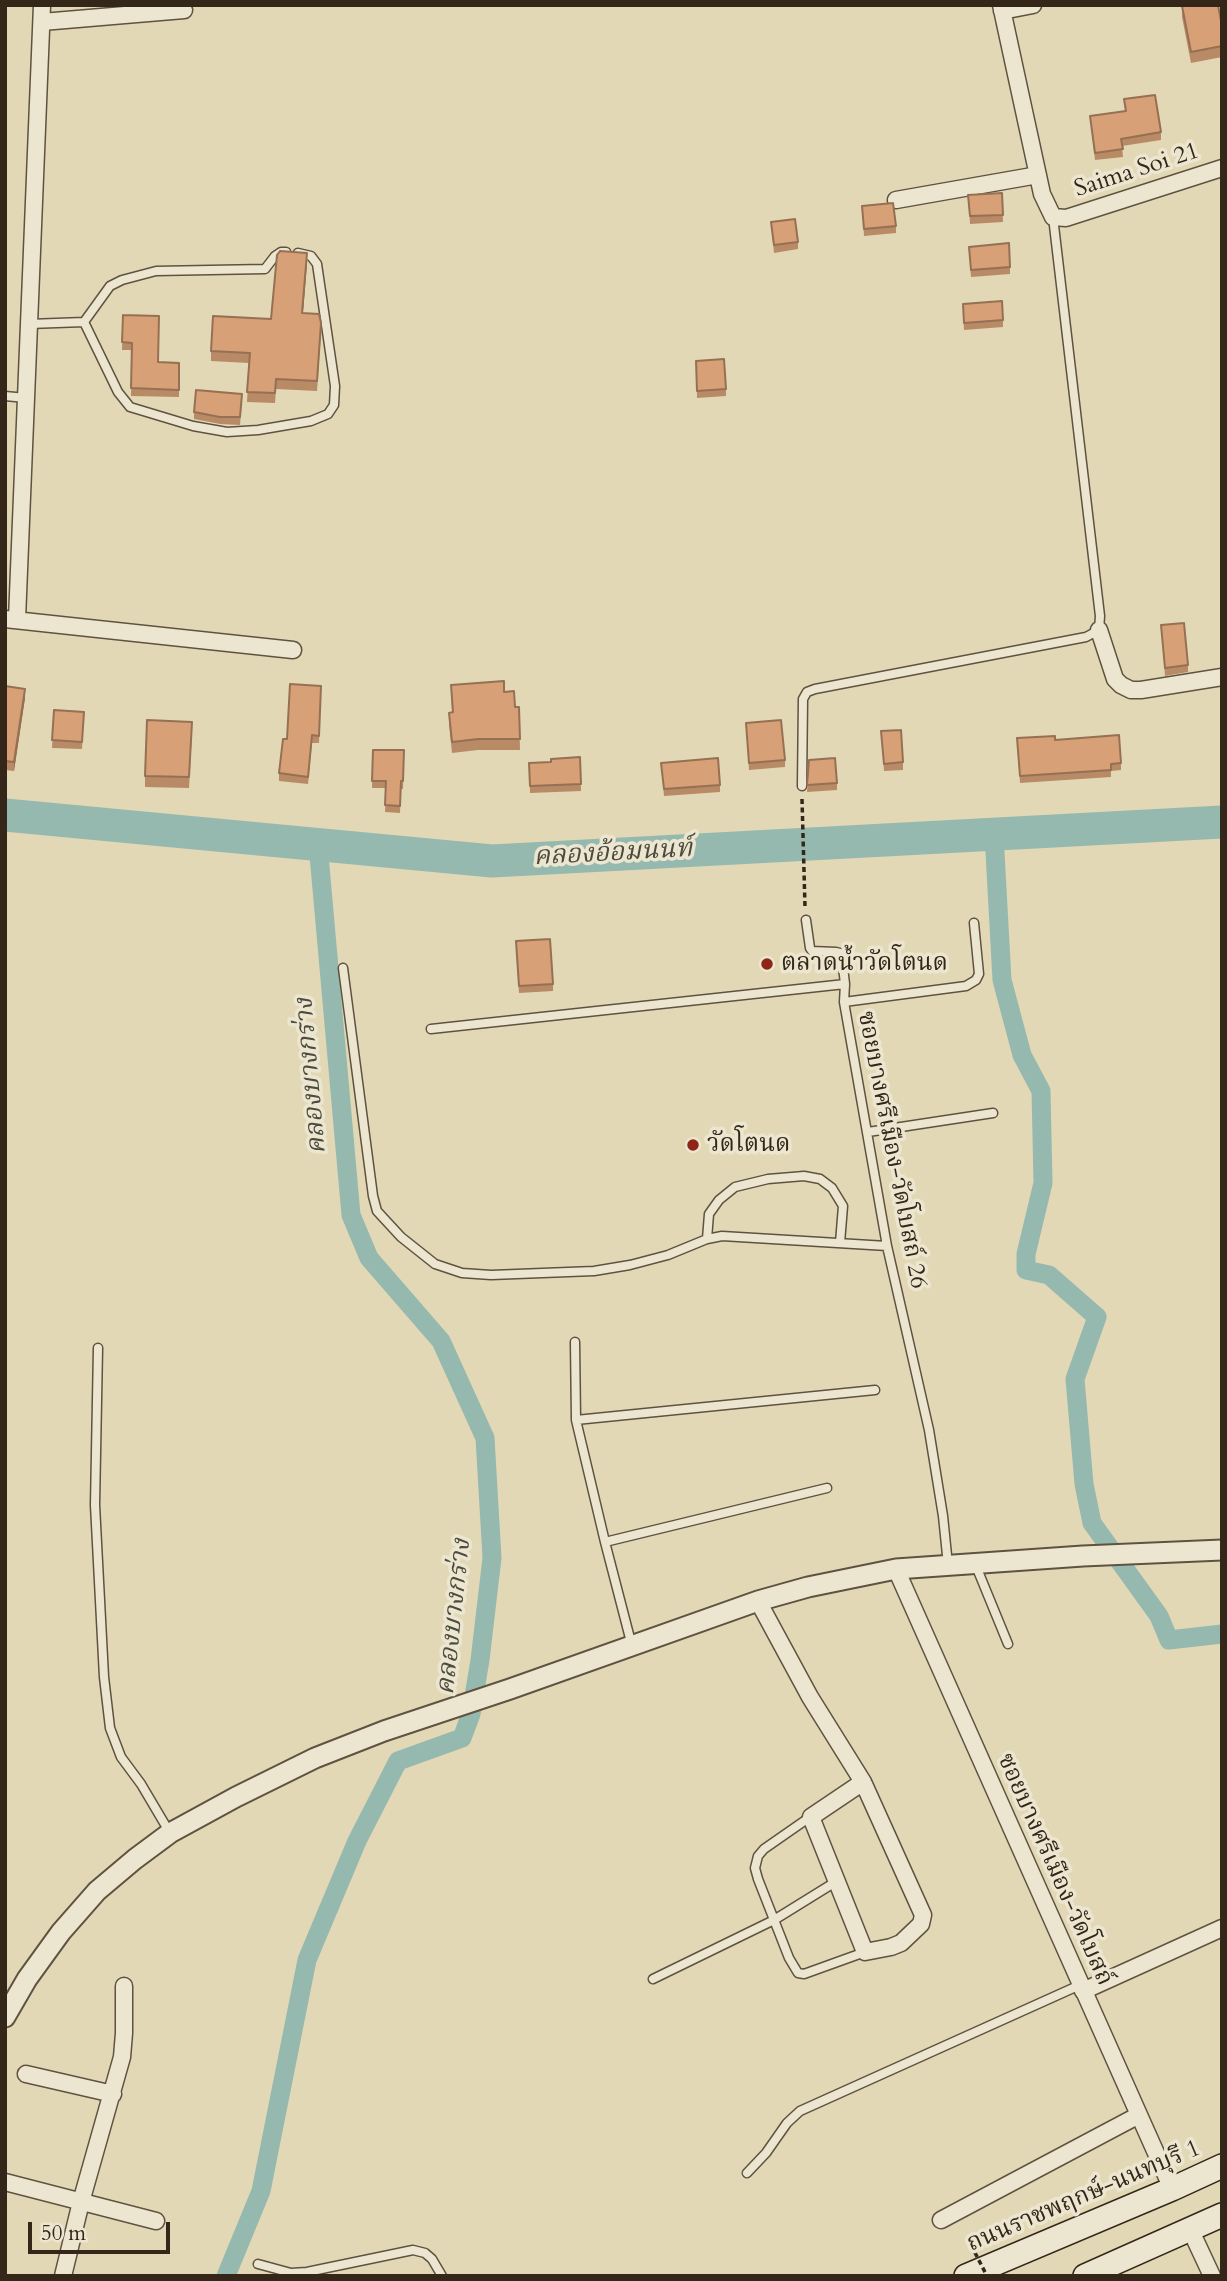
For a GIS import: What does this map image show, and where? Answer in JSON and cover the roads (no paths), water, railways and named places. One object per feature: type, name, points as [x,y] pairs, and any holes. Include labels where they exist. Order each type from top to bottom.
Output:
[{"type":"main road","name":"ถนนราชพฤกษ์-นนทบุรี 1","points":[[967,2276],[1222,2166]]},
{"type":"main road","points":[[1085,2276],[1222,2215]]},
{"type":"street","points":[[42,5],[26,398],[11,619],[293,650]]},
{"type":"street","points":[[1033,5],[1002,8],[1042,194],[1059,218]]},
{"type":"street","points":[[41,22],[184,10]]},
{"type":"street","name":"Saima Soi 21","points":[[1059,218],[1222,168]]},
{"type":"street","points":[[895,200],[1038,175]]},
{"type":"street","points":[[1099,630],[1115,679],[1131,690],[1222,677]]},
{"type":"street","points":[[5,2017],[27,1979],[54,1941],[97,1891],[135,1859],[170,1833],[315,1758],[758,1601],[808,1587],[895,1569],[1222,1550]]},
{"type":"street","name":"ซอยบางศรีเมือง-วัดโบสถ์","points":[[895,1569],[1172,2189]]},
{"type":"street","points":[[758,1601],[810,1698],[863,1782],[923,1915],[916,1931],[901,1942],[891,1947],[865,1952],[811,1816],[863,1782]]},
{"type":"street","points":[[1081,1988],[1222,1928]]},
{"type":"street","points":[[63,2276],[122,2057],[124,1986]]},
{"type":"street","points":[[26,2074],[113,2094]]},
{"type":"street","points":[[941,2220],[1139,2115]]},
{"type":"street","points":[[5,2182],[156,2221]]},
{"type":"street","points":[[1191,2231],[1212,2276]]},
{"type":"lane","points":[[802,786],[803,699],[807,692],[1086,637],[1099,630],[1100,617],[1059,218]]},
{"type":"lane","points":[[281,252],[311,256],[317,264],[335,386],[334,405],[328,414],[311,421],[227,432],[151,414],[130,407],[118,392],[84,322],[110,286],[122,280],[156,271],[265,269],[281,252]]},
{"type":"lane","points":[[29,324],[84,322]]},
{"type":"lane","points":[[5,396],[26,398]]},
{"type":"lane","points":[[806,920],[812,951],[840,953],[845,985]]},
{"type":"lane","points":[[844,1002],[965,986],[975,980],[979,974],[974,923]]},
{"type":"lane","points":[[344,968],[375,1203],[383,1219],[435,1264],[462,1273],[491,1275],[594,1270],[630,1265],[668,1255],[706,1239],[722,1236],[887,1246]]},
{"type":"lane","name":"ซอยบางศรีเมือง-วัดโบสถ์ 26","points":[[431,1028],[845,985],[844,1002],[887,1246],[929,1430],[948,1565]]},
{"type":"lane","points":[[868,1132],[993,1113]]},
{"type":"lane","points":[[706,1239],[709,1214],[719,1200],[735,1187],[768,1179],[804,1176],[826,1183],[843,1206],[840,1243]]},
{"type":"lane","points":[[575,1342],[576,1420],[632,1646]]},
{"type":"lane","points":[[98,1348],[95,1505],[104,1677],[110,1728],[121,1758],[141,1784],[170,1833]]},
{"type":"lane","points":[[576,1420],[875,1390]]},
{"type":"lane","points":[[605,1542],[827,1488]]},
{"type":"lane","points":[[975,1563],[1008,1644]]},
{"type":"lane","points":[[811,1816],[764,1849],[758,1856],[755,1868],[789,1958],[798,1973],[810,1972],[865,1952]]},
{"type":"lane","points":[[653,1979],[774,1920],[837,1881]]},
{"type":"lane","points":[[747,2173],[800,2111],[1081,1988]]},
{"type":"lane","points":[[258,2264],[291,2273],[307,2272],[413,2250],[425,2253],[432,2259],[442,2276]]},
{"type":"waterway","name":"คลองอ้อมนนท์","points":[[5,815],[492,861],[1222,822]]},
{"type":"waterway","points":[[994,834],[1002,980],[1022,1055],[1041,1091],[1043,1183],[1026,1254],[1026,1270],[1049,1275],[1097,1317],[1075,1379],[1084,1484],[1092,1523],[1159,1616],[1169,1640],[1222,1634]]},
{"type":"waterway","name":"คลองบางกร่าง","points":[[226,2276],[261,2191],[307,1960],[357,1841],[398,1761],[462,1738],[471,1714],[492,1558],[485,1438],[441,1341],[369,1258],[351,1215],[318,844]]},
{"type":"place","name":"ตลาดน้ำวัดโตนด","points":[[767,964]]},
{"type":"place","name":"วัดโตนด","points":[[693,1145]]}]
